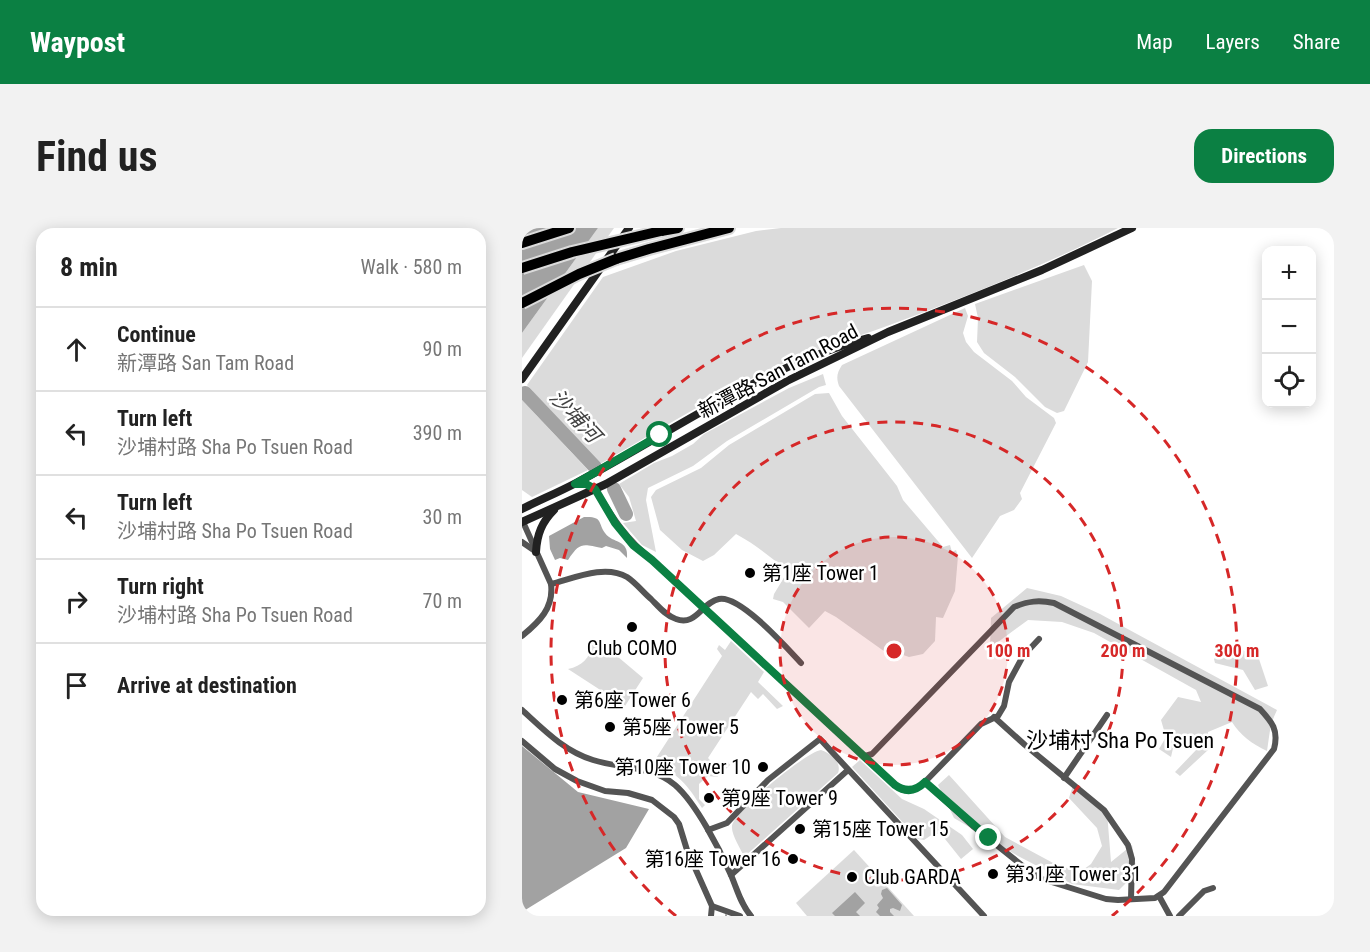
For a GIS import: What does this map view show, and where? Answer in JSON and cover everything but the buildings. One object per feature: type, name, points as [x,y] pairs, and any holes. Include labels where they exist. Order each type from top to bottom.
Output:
[{"type":"highway","points":[[522,243],[569,228]]},
{"type":"highway","points":[[522,268],[572,252],[678,228]]},
{"type":"highway","points":[[522,303],[598,266],[649,249],[729,228]]},
{"type":"street","points":[[522,379],[629,228]]},
{"type":"street","name":"新潭路 San Tam Road","points":[[522,521],[595,489],[787,381],[888,332],[1042,270],[1132,228]]},
{"type":"street","name":"新潭路 San Tam Road","points":[[523,506],[575,484],[710,406],[782,369],[841,345],[888,332]]},
{"type":"street","points":[[575,484],[586,484],[595,489],[615,523],[633,545],[705,608],[899,788],[911,791],[916,789],[981,724],[998,716],[1004,706],[1009,682],[1023,656],[1039,639]]},
{"type":"street","points":[[522,636],[545,615],[551,600],[551,584],[522,521],[523,506]]},
{"type":"street","points":[[536,552],[538,534],[544,522],[559,506]]},
{"type":"street","points":[[522,542],[536,552]]},
{"type":"street","points":[[551,584],[597,573],[616,573],[634,582],[673,618],[686,621],[693,618],[711,602],[726,599],[734,602],[765,627],[801,663]]},
{"type":"street","points":[[865,756],[872,754],[1014,608],[1033,601],[1054,603],[1260,709],[1275,728],[1277,737],[1274,749],[1159,896],[1131,899],[1106,898],[1035,875],[974,827],[925,782]]},
{"type":"street","points":[[522,710],[572,752],[593,761],[645,770],[667,779],[685,795],[708,830],[731,875],[745,910],[751,916]]},
{"type":"street","points":[[1064,778],[1107,715]]},
{"type":"street","points":[[994,717],[1102,808],[1128,845],[1132,859],[1131,899]]},
{"type":"street","points":[[708,830],[727,823],[768,780],[820,739],[984,916]]},
{"type":"street","points":[[522,741],[555,769],[577,781],[604,791],[627,793],[652,800],[674,817],[680,824],[687,850],[714,907],[711,916]]},
{"type":"street","points":[[731,875],[848,770]]},
{"type":"street","points":[[1179,916],[1204,891],[1213,888]]},
{"type":"street","points":[[1159,896],[1170,916]]},
{"type":"street","points":[[714,907],[739,915]]},
{"type":"shaded area","points":[[522,228],[598,228],[522,333]]},
{"type":"shaded area","points":[[598,228],[614,228],[522,358],[522,333]]},
{"type":"shaded area","points":[[781,228],[1118,228],[975,292],[780,365],[711,400],[600,464],[527,385],[603,277],[676,251],[756,231]]},
{"type":"shaded area","points":[[1084,265],[1092,281],[1088,362],[1064,411],[1057,413],[1045,407],[1015,377],[984,353],[977,342],[978,318],[975,304]]},
{"type":"shaded area","points":[[965,308],[968,316],[963,333],[966,342],[974,352],[1012,381],[1026,397],[1054,418],[1056,423],[1020,493],[1022,499],[1014,510],[1000,516],[972,558],[839,386],[837,378],[842,365]]},
{"type":"shaded area","points":[[823,374],[826,385],[727,441],[693,466],[648,488],[646,500],[656,552],[642,545],[623,523],[636,521],[629,497],[619,484],[789,388]]},
{"type":"shaded area","points":[[829,393],[842,416],[897,486],[903,500],[943,547],[950,545],[952,552],[956,550],[958,556],[955,591],[943,618],[936,617],[935,641],[923,654],[909,657],[889,650],[888,654],[825,611],[809,628],[783,602],[773,599],[788,571],[736,534],[714,555],[703,561],[682,550],[660,530],[651,497],[656,490],[701,468],[729,445],[815,394]]},
{"type":"shaded area","points":[[522,400],[588,470],[532,497],[522,490]]},
{"type":"shaded area","points":[[584,517],[597,519],[608,536],[626,548],[627,558],[619,550],[606,546],[602,548],[586,545],[579,547],[568,560],[560,558],[555,560],[550,549],[549,536]]},
{"type":"shaded area","points":[[1027,588],[1061,596],[1100,614],[1277,710],[1271,726],[1267,751],[1247,739],[1232,722],[1208,732],[1208,750],[1180,776],[1175,772],[1197,749],[1174,744],[1171,757],[1159,749],[1166,737],[1161,720],[1178,697],[1201,702],[1196,690],[1094,633],[1062,622],[1028,620],[998,642],[1009,655],[1008,661],[990,646],[991,618]]},
{"type":"shaded area","points":[[731,641],[764,672],[758,682],[783,706],[777,709],[763,694],[758,699],[751,692],[708,758],[719,770],[728,762],[730,765],[717,777],[708,776],[699,784],[699,799],[705,805],[702,808],[682,781],[653,763],[722,656],[717,649],[719,645],[725,650]]},
{"type":"shaded area","points":[[1230,643],[1259,659],[1268,686],[1255,690],[1243,670],[1215,663],[1214,659]]},
{"type":"shaded area","points":[[592,645],[611,651],[643,678],[625,706],[568,669],[584,661]]},
{"type":"shaded area","points":[[522,746],[578,792],[649,809],[626,848],[522,912]]},
{"type":"shaded area","points":[[821,750],[835,759],[839,769],[838,773],[744,857],[732,830],[736,819],[772,783],[801,761]]},
{"type":"shaded area","points":[[860,760],[902,799],[924,809],[962,835],[973,849],[961,859],[941,834],[933,834],[924,840],[918,839],[852,767]]},
{"type":"shaded area","points":[[949,775],[1005,837],[1055,864],[1080,872],[1091,864],[1102,846],[1097,828],[1069,798],[1074,782],[1107,812],[1111,862],[1132,845],[1137,872],[1119,890],[1072,884],[1018,856],[954,818],[938,785]]},
{"type":"shaded area","name":"Club GARDA","points":[[854,850],[914,916],[807,916],[796,903]]},
{"type":"shaded area","points":[[887,888],[902,905],[900,911],[890,909],[894,916],[880,916],[876,912],[879,908],[877,905],[883,898],[882,890]]},
{"type":"shaded area","points":[[855,892],[865,903],[856,912],[860,916],[835,916],[832,913]]},
{"type":"waterway","name":"沙埔河","points":[[525,393],[595,467]]},
{"type":"waterway","name":"沙埔河","points":[[614,489],[626,514]]},
{"type":"place","name":"第1座 Tower 1","points":[[750,573]]},
{"type":"place","name":"Club COMO","points":[[632,627]]},
{"type":"place","name":"第6座 Tower 6","points":[[562,700]]},
{"type":"place","name":"第5座 Tower 5","points":[[610,727]]},
{"type":"place","name":"第10座 Tower 10","points":[[763,767]]},
{"type":"place","name":"第9座 Tower 9","points":[[709,798]]},
{"type":"place","name":"第15座 Tower 15","points":[[800,829]]},
{"type":"place","name":"第16座 Tower 16","points":[[793,859]]},
{"type":"place","name":"第31座 Tower 31","points":[[993,874]]},
{"type":"place","name":"Club GARDA","points":[[852,877]]},
{"type":"district","name":"沙埔村 Sha Po Tsuen","points":[[1120,740]]},
{"type":"route","points":[[660,435],[575,484],[586,484],[595,489],[615,523],[633,545],[895,785],[911,791],[925,782],[989,838]]}]
